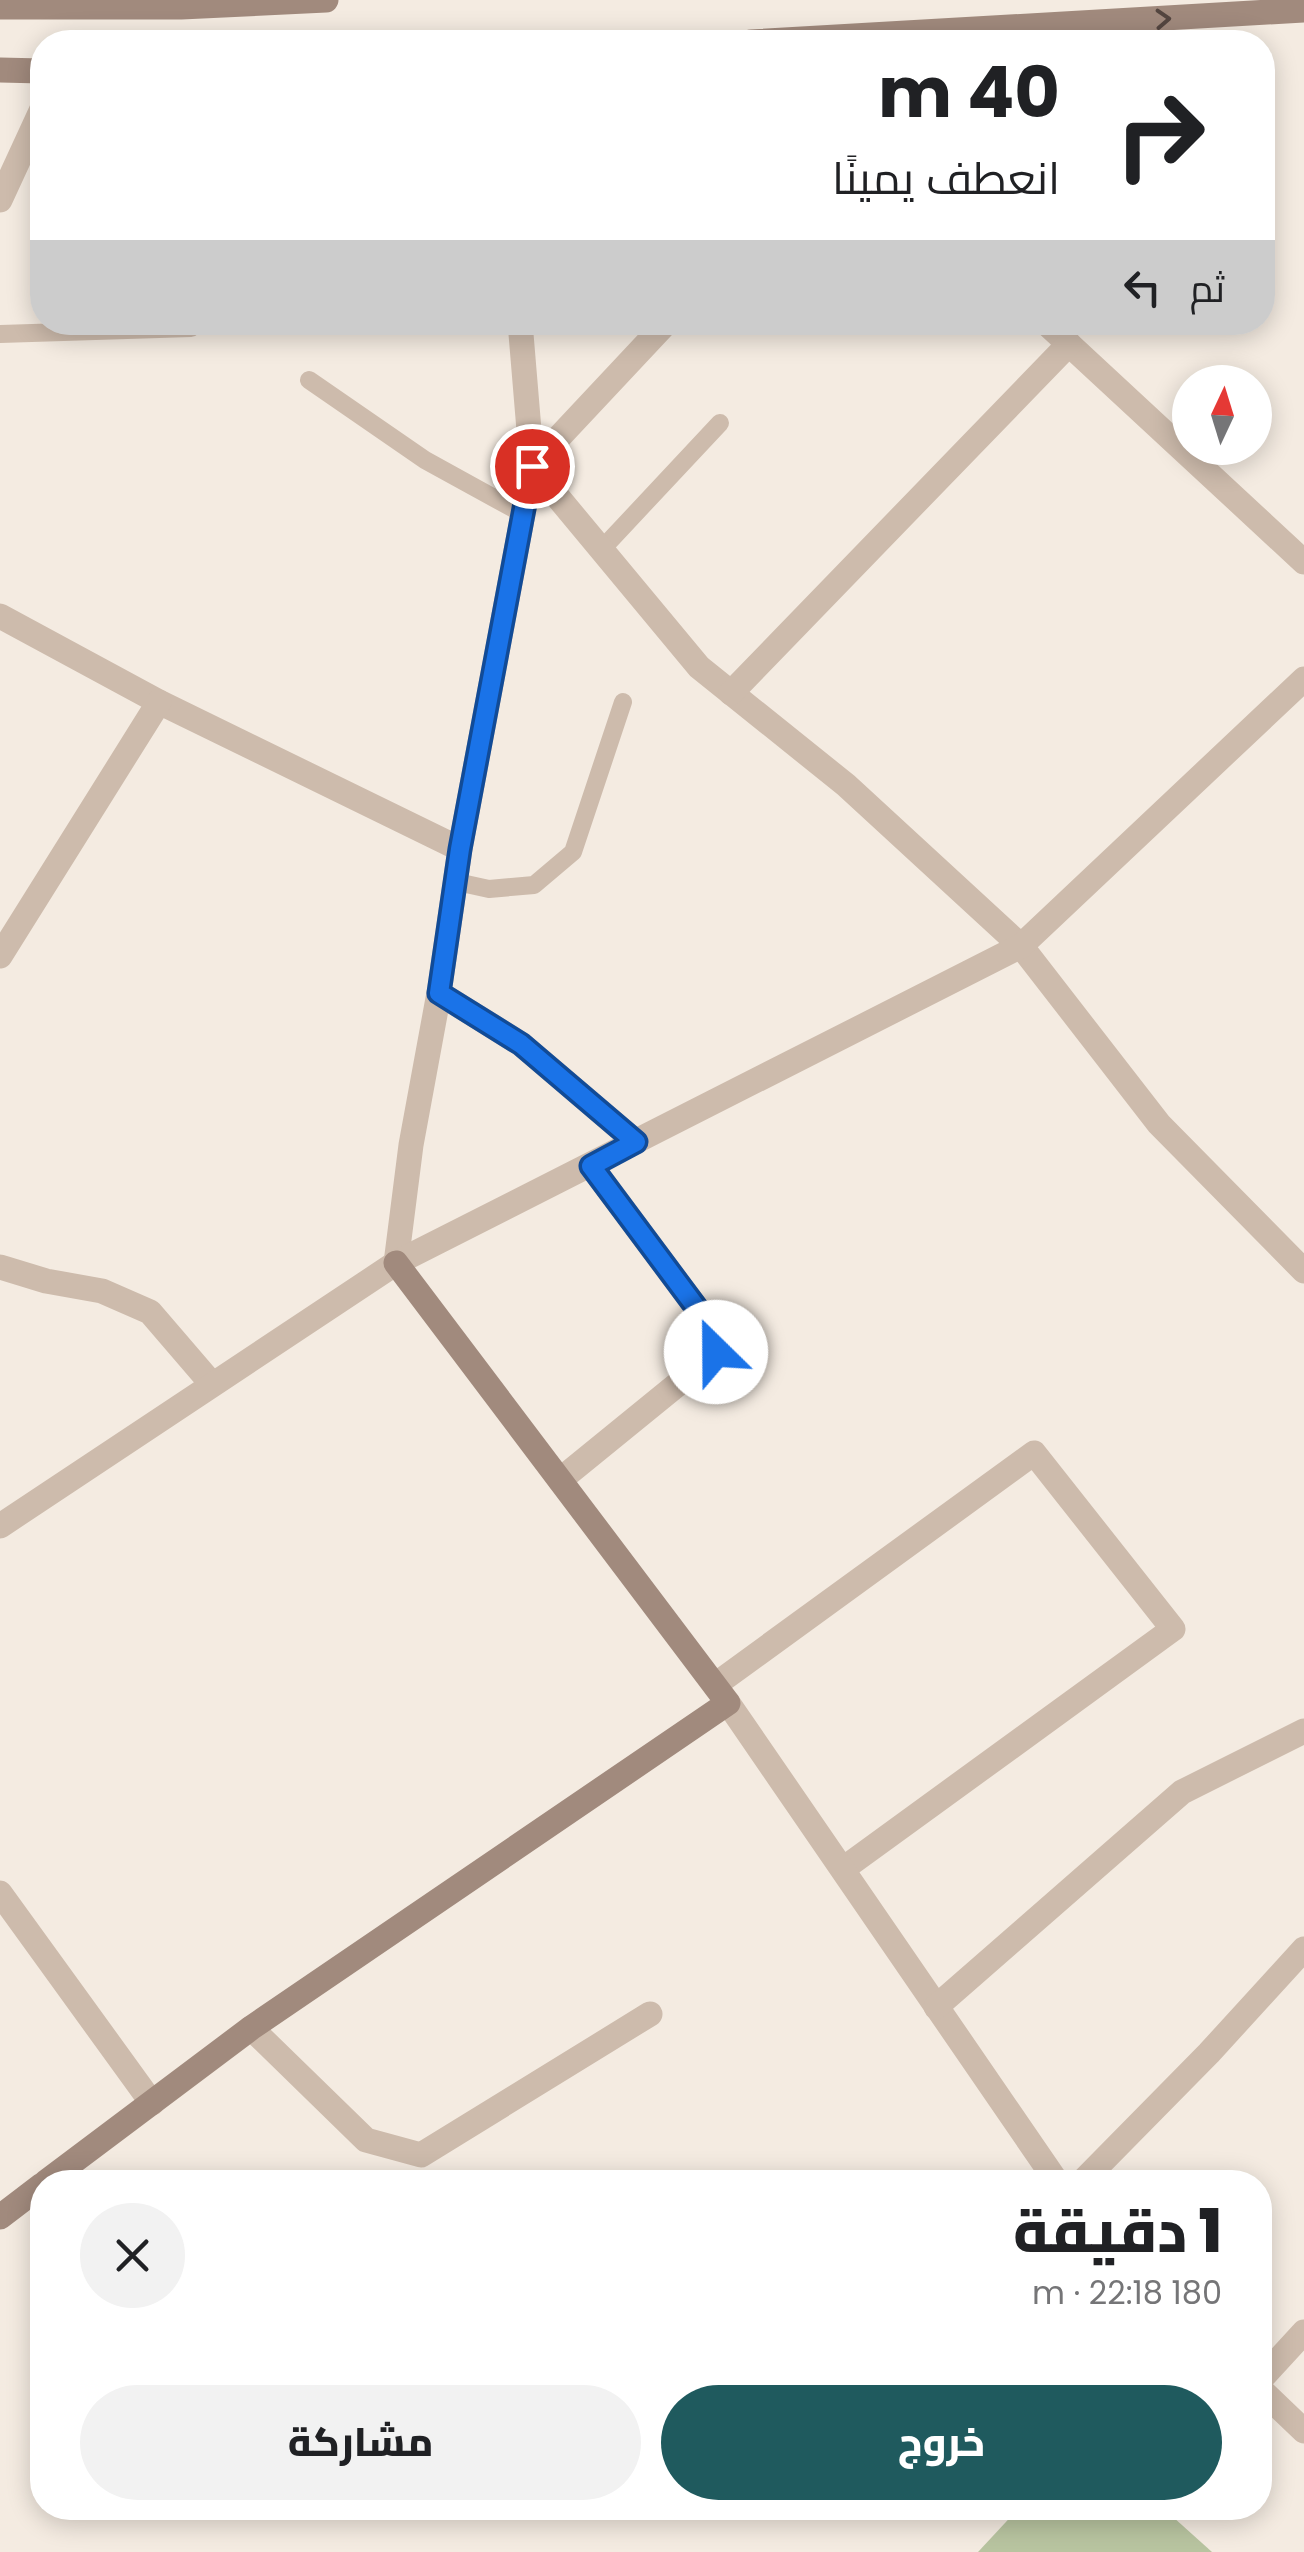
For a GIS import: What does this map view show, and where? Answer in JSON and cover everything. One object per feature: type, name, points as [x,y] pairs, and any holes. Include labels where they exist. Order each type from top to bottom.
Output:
[{"type":"street","points":[[0,7],[181,7],[326,0]]},
{"type":"street","points":[[983,30],[1304,10]]},
{"type":"street","points":[[0,70],[30,71]]},
{"type":"street","points":[[0,200],[30,135]]},
{"type":"street","points":[[521,335],[532,466],[460,849],[411,1145],[396,1263],[722,1694],[1049,2170]]},
{"type":"street","points":[[532,466],[655,335]]},
{"type":"street","points":[[1059,335],[1304,562]]},
{"type":"street","points":[[732,693],[1069,344]]},
{"type":"street","points":[[532,466],[699,667],[846,785],[1021,946],[1159,1124],[1304,1271]]},
{"type":"street","points":[[0,616],[159,702],[460,849]]},
{"type":"street","points":[[0,1526],[396,1263],[1021,946],[1304,679]]},
{"type":"street","points":[[0,956],[159,702]]},
{"type":"street","points":[[439,993],[521,1044],[636,1142]]},
{"type":"street","points":[[560,1480],[716,1352],[718,1342],[716,1334],[591,1166]]},
{"type":"street","points":[[0,1267],[46,1281],[102,1291],[150,1312],[211,1383]]},
{"type":"street","points":[[63,2170],[251,2028],[722,1694],[1034,1453],[1173,1629],[842,1869]]},
{"type":"street","points":[[936,2007],[1182,1792],[1304,1731]]},
{"type":"street","points":[[0,1893],[152,2103]]},
{"type":"street","points":[[1094,2170],[1210,2053],[1304,1949]]},
{"type":"street","points":[[251,2028],[366,2140],[421,2155],[650,2014]]},
{"type":"street","points":[[0,2217],[30,2194]]},
{"type":"street","points":[[1272,2367],[1304,2332]]},
{"type":"street","points":[[1272,2400],[1304,2430]]},
{"type":"lane","points":[[0,334],[30,333]]},
{"type":"lane","points":[[309,380],[425,460],[522,514]]},
{"type":"lane","points":[[602,550],[720,422]]},
{"type":"lane","points":[[457,882],[489,890],[534,885],[573,852],[623,702]]},
{"type":"green space","points":[[1008,2520],[1176,2520],[1212,2552],[978,2552]]},
{"type":"route","points":[[532,466],[460,849],[439,993],[521,1044],[636,1142],[591,1166],[716,1334],[716,1352]]}]
